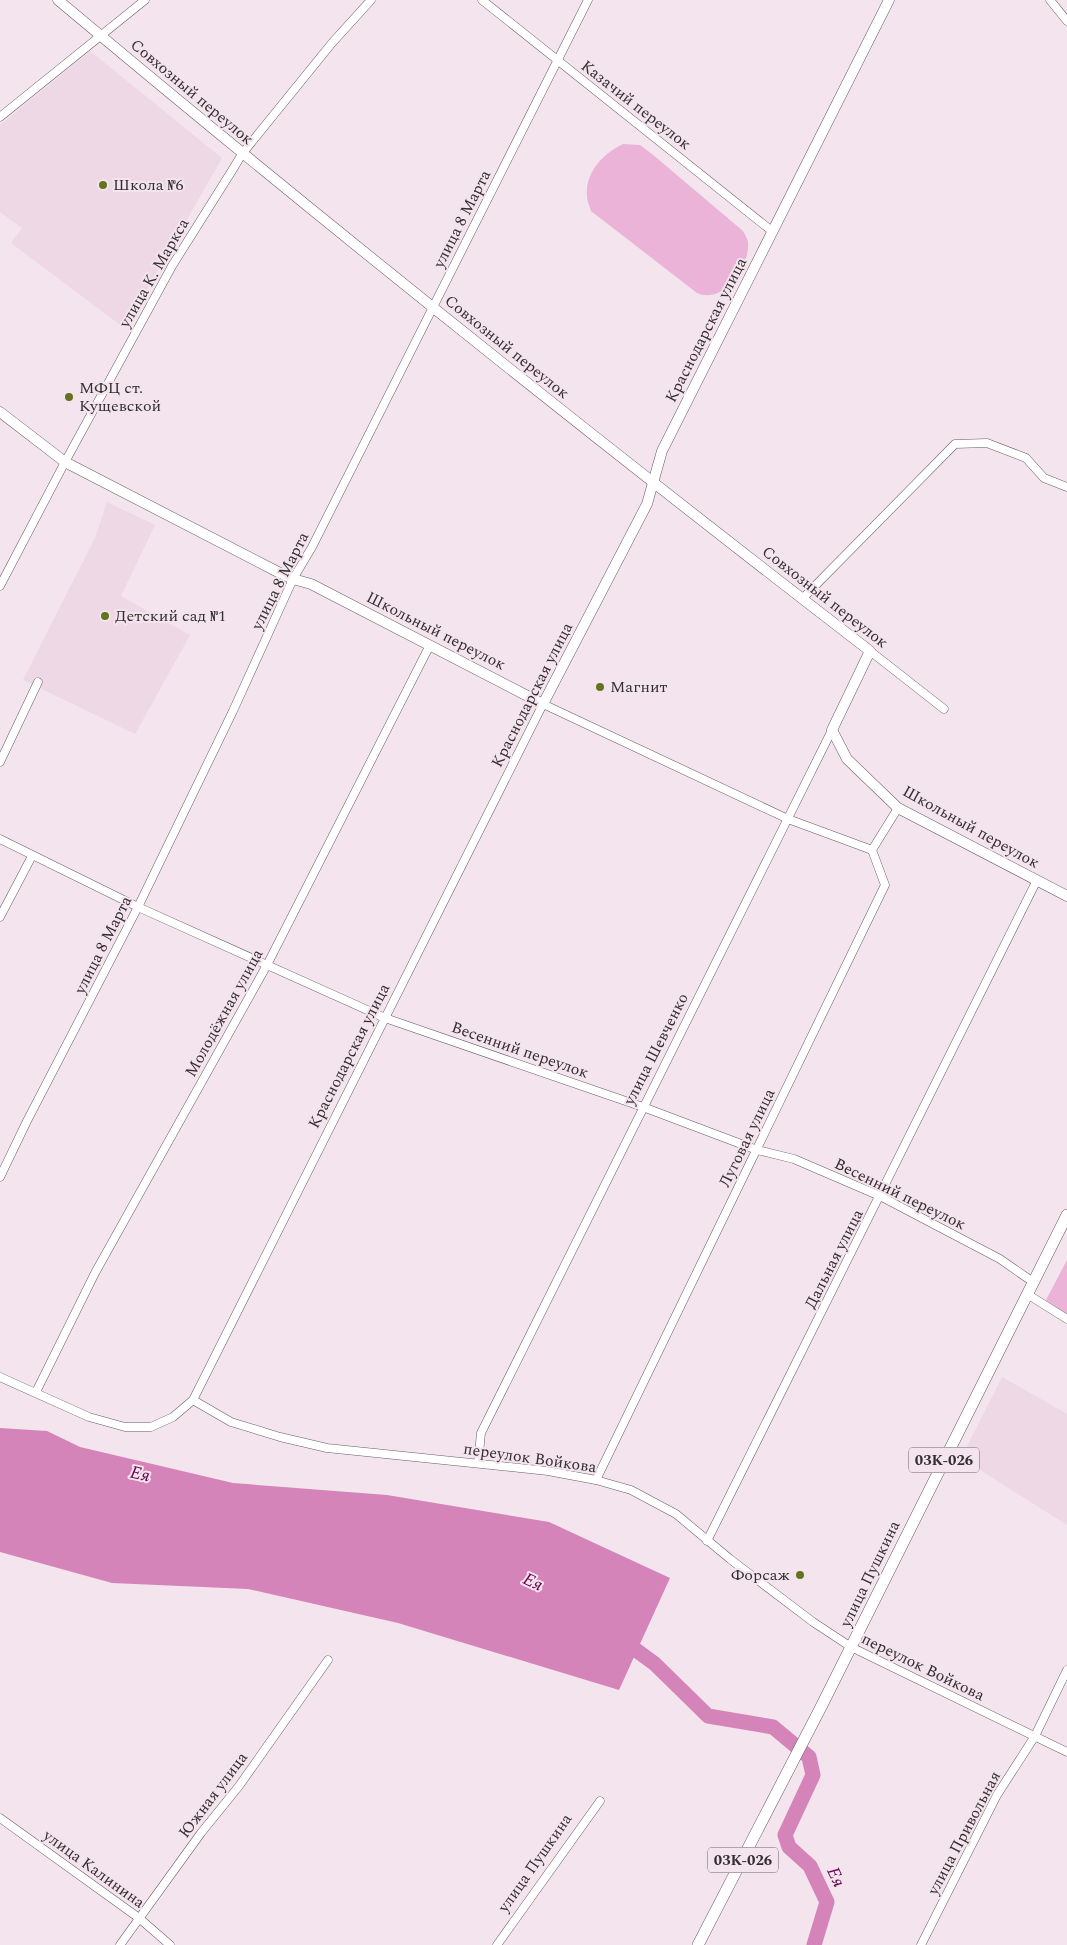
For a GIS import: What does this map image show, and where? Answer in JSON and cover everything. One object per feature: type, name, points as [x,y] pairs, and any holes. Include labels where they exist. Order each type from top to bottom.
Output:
[{"type":"main road","name":"улица Пушкина","points":[[698,1945],[822,1705],[1026,1294],[1067,1216]]},
{"type":"street","name":"Совхозный переулок","points":[[58,0],[242,154],[433,307],[652,482],[944,709]]},
{"type":"street","points":[[0,118],[145,0]]},
{"type":"street","name":"улица К. Маркса","points":[[0,586],[172,266],[232,169],[332,43],[371,0]]},
{"type":"street","name":"Казачий переулок","points":[[482,0],[773,232]]},
{"type":"street","name":"улица 8 Марта","points":[[0,1177],[138,907],[233,711],[294,579],[588,0]]},
{"type":"street","name":"Краснодарская улица","points":[[193,1400],[646,504],[662,451],[889,0]]},
{"type":"street","points":[[1050,0],[1067,21]]},
{"type":"street","name":"Школьный переулок","points":[[0,412],[65,462],[294,579],[311,584],[544,704],[788,819],[872,850]]},
{"type":"street","points":[[802,599],[956,444],[988,443],[1026,458],[1044,478],[1067,486]]},
{"type":"street","name":"Молодёжная улица","points":[[36,1392],[95,1273],[267,965],[430,645]]},
{"type":"street","name":"улица Шевченко","points":[[478,1463],[481,1433],[870,651]]},
{"type":"street","points":[[0,762],[38,682]]},
{"type":"street","name":"Школьный переулок","points":[[832,730],[847,759],[898,808],[1067,896]]},
{"type":"street","points":[[872,850],[898,808]]},
{"type":"street","name":"Весенний переулок","points":[[0,839],[138,907],[385,1018],[643,1108],[756,1150],[794,1159],[880,1196],[1000,1259],[1033,1282]]},
{"type":"street","name":"Луговая улица","points":[[596,1480],[885,885],[872,850]]},
{"type":"street","points":[[0,917],[32,856]]},
{"type":"street","name":"Дальная улица","points":[[707,1541],[1038,880]]},
{"type":"street","points":[[1026,1294],[1067,1319]]},
{"type":"street","points":[[0,1377],[89,1417],[125,1427],[151,1427],[173,1417],[193,1400]]},
{"type":"street","name":"переулок Войкова","points":[[193,1400],[231,1422],[280,1437],[327,1448],[548,1471],[596,1480],[631,1490],[676,1514],[707,1541],[813,1622],[851,1647],[1067,1752]]},
{"type":"street","name":"Южная улица","points":[[120,1945],[201,1833],[239,1786],[328,1660]]},
{"type":"street","name":"улица Привольная","points":[[921,1945],[997,1794],[1035,1736],[1067,1670]]},
{"type":"street","name":"улица Пушкина","points":[[498,1945],[600,1801]]},
{"type":"street","name":"улица Калинина","points":[[0,1818],[139,1918],[170,1945]]},
{"type":"shaded area","name":"Школа №6","points":[[90,51],[222,158],[126,326],[119,324],[11,243],[22,228],[0,212],[0,125]]},
{"type":"shaded area","points":[[623,144],[640,145],[743,231],[748,242],[745,262],[740,272],[726,288],[717,293],[707,295],[697,293],[591,211],[587,198],[589,179],[597,164]]},
{"type":"shaded area","name":"Детский сад №1","points":[[107,502],[155,525],[121,596],[190,635],[135,734],[23,680],[95,538]]},
{"type":"shaded area","points":[[1067,1260],[1067,1314],[1046,1300]]},
{"type":"shaded area","points":[[1002,1377],[1067,1414],[1067,1525],[961,1458]]},
{"type":"water","points":[[0,1428],[47,1431],[80,1447],[233,1483],[387,1495],[549,1522],[670,1578],[619,1690],[398,1623],[248,1589],[112,1583],[0,1552]]},
{"type":"waterway","name":"Ея","points":[[619,1642],[636,1650],[655,1664],[708,1716],[773,1727],[809,1757],[813,1775],[785,1835],[789,1847],[810,1866],[827,1902],[814,1945]]},
{"type":"place","name":"Школа №6","points":[[103,185]]},
{"type":"place","name":"МФЦ ст. Кущевской","points":[[69,397]]},
{"type":"place","name":"Детский сад №1","points":[[105,616]]},
{"type":"place","name":"Магнит","points":[[600,687]]},
{"type":"place","name":"Форсаж","points":[[800,1575]]}]
